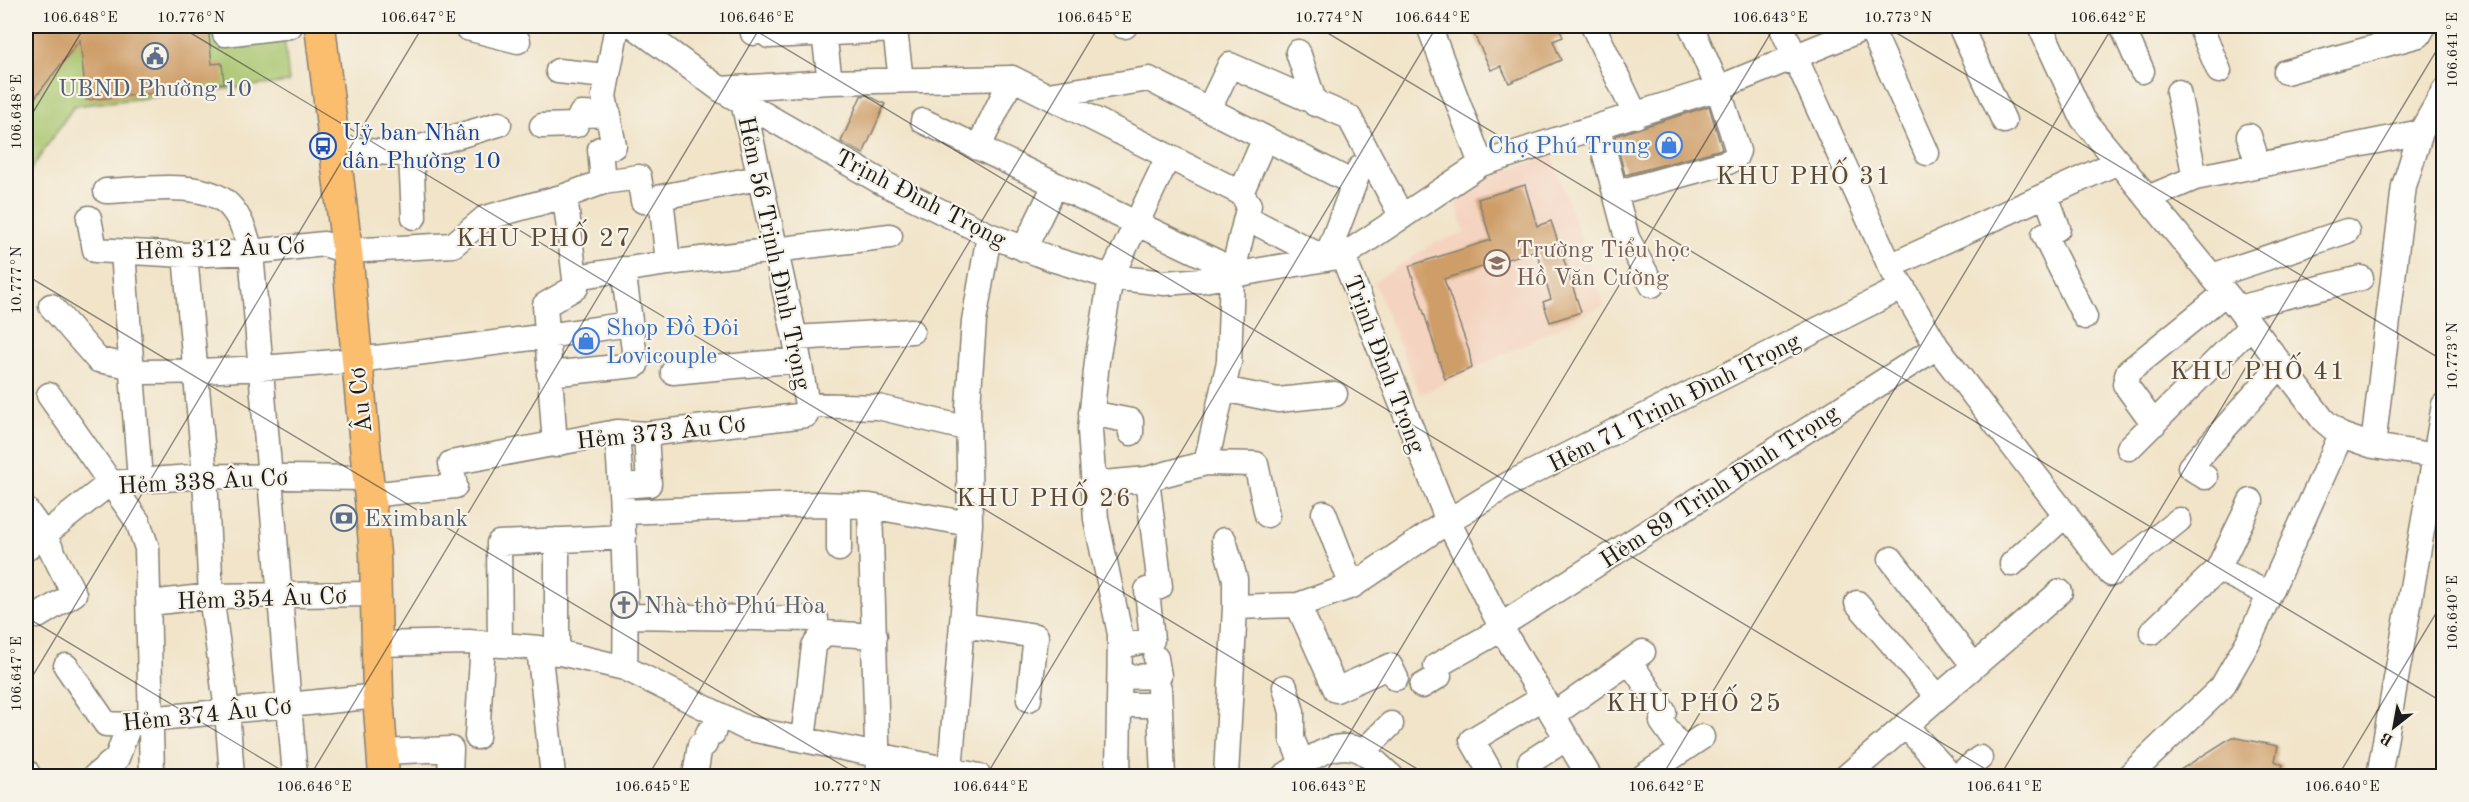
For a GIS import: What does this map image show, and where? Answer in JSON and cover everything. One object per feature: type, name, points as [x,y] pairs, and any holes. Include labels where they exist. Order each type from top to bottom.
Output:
[{"type":"main road","name":"Âu Cơ","points":[[320,26],[347,251],[355,360],[375,554],[376,644],[383,764]]},
{"type":"street","points":[[224,26],[225,34],[290,26]]},
{"type":"street","points":[[467,26],[466,28],[518,41]]},
{"type":"street","points":[[603,182],[600,149],[614,147],[604,96],[617,26]]},
{"type":"street","name":"Trịnh Đình Trọng","points":[[634,26],[720,89],[851,156],[989,235],[1024,249],[1111,277],[1165,283],[1232,275],[1335,257],[1448,521],[1501,627],[1590,777]]},
{"type":"street","points":[[1429,26],[1480,164]]},
{"type":"street","points":[[1593,26],[1636,116]]},
{"type":"street","points":[[1615,193],[1728,162],[1735,158],[1738,151],[1718,87],[1691,26]]},
{"type":"street","points":[[1781,26],[1890,266],[1937,347],[2111,574],[2179,520]]},
{"type":"street","points":[[1335,257],[1402,217],[1480,164],[1636,116],[1718,87],[1870,26],[1927,153]]},
{"type":"street","points":[[1960,26],[2004,121]]},
{"type":"street","points":[[2040,26],[2083,119],[2231,301],[2323,420],[2341,435],[2373,446],[2439,456]]},
{"type":"street","points":[[2122,26],[2142,71]]},
{"type":"street","points":[[2200,26],[2219,71]]},
{"type":"street","points":[[2286,72],[2419,35],[2424,26]]},
{"type":"street","points":[[753,33],[764,31],[769,36],[895,30],[902,80]]},
{"type":"street","points":[[824,33],[830,82]]},
{"type":"street","points":[[1298,52],[1315,104]]},
{"type":"street","points":[[1209,109],[1230,66],[1349,117],[1402,217]]},
{"type":"street","points":[[558,71],[606,76]]},
{"type":"street","points":[[720,89],[830,82],[1012,78],[1241,194],[1249,205],[1232,275],[1229,362],[1206,463]]},
{"type":"street","points":[[978,148],[1012,78]]},
{"type":"street","points":[[1048,95],[1149,79],[1353,183]]},
{"type":"street","points":[[2178,92],[2195,178]]},
{"type":"street","points":[[2373,446],[2404,186],[2421,132],[2444,92]]},
{"type":"street","name":"Hẻm 56 Trịnh Đình Trọng","points":[[743,102],[758,178],[776,249],[807,405]]},
{"type":"street","points":[[542,126],[576,125],[581,114],[609,115]]},
{"type":"street","points":[[923,122],[1217,262],[1232,275]]},
{"type":"street","points":[[414,217],[411,155],[414,149],[499,124]]},
{"type":"street","points":[[1598,128],[1627,238],[1652,285]]},
{"type":"street","points":[[2148,198],[2195,178],[2421,132]]},
{"type":"street","points":[[2249,136],[2258,164]]},
{"type":"street","points":[[1241,194],[1265,138]]},
{"type":"street","points":[[336,148],[411,155]]},
{"type":"street","points":[[1335,257],[1353,183],[1368,152]]},
{"type":"street","points":[[1118,777],[1120,646],[1096,519],[1091,413],[1111,277],[1168,157]]},
{"type":"street","points":[[1890,266],[2118,162]]},
{"type":"street","name":"Hẻm 312 Âu Cơ","points":[[89,218],[95,250],[185,255],[251,252],[324,244],[347,251],[453,245],[485,218],[565,196],[603,182],[639,177],[644,201],[661,199]]},
{"type":"street","points":[[668,263],[661,197],[758,178]]},
{"type":"street","points":[[1024,249],[1056,185]]},
{"type":"street","points":[[106,191],[199,189],[229,205],[245,232],[251,252],[263,368],[295,777]]},
{"type":"street","points":[[2046,195],[2058,228],[2044,235],[2085,317]]},
{"type":"street","points":[[555,445],[545,305],[576,287],[565,196]]},
{"type":"street","points":[[1247,218],[1335,257]]},
{"type":"street","points":[[2154,424],[2125,384],[2128,372],[2231,301],[2347,231]]},
{"type":"street","points":[[950,771],[970,524],[969,429],[974,321],[989,235]]},
{"type":"street","points":[[575,277],[668,263],[891,236]]},
{"type":"street","points":[[123,252],[140,480]]},
{"type":"street","points":[[185,255],[205,476],[211,596],[227,710],[232,777]]},
{"type":"street","points":[[549,374],[636,365],[623,269]]},
{"type":"street","points":[[2129,448],[2154,424],[2231,301],[2361,278]]},
{"type":"street","name":"Hẻm 71 Trịnh Đình Trọng","points":[[1235,607],[1298,605],[1352,586],[1448,521],[1509,484],[1903,287]]},
{"type":"street","points":[[51,306],[98,360],[130,366],[141,372],[195,372],[355,360],[630,324]]},
{"type":"street","points":[[673,372],[912,331]]},
{"type":"street","name":"Hẻm 89 Trịnh Đình Trọng","points":[[1422,686],[1439,676],[1436,666],[1501,627],[1937,347]]},
{"type":"street","points":[[2205,477],[2190,466],[2281,365]]},
{"type":"street","points":[[1223,389],[1278,400],[1335,394]]},
{"type":"street","points":[[49,395],[138,522],[147,548],[150,603],[139,722],[152,777]]},
{"type":"street","points":[[807,405],[878,407],[969,429]]},
{"type":"street","name":"Hẻm 373 Âu Cơ","points":[[368,487],[455,486],[451,463],[617,432],[646,434],[806,415],[807,405]]},
{"type":"street","points":[[2379,777],[2439,456],[2444,405]]},
{"type":"street","points":[[1091,413],[1131,421],[1131,433]]},
{"type":"street","points":[[617,432],[624,512],[625,668]]},
{"type":"street","points":[[621,486],[649,484],[646,434]]},
{"type":"street","points":[[2129,777],[2222,687],[2248,640],[2341,435]]},
{"type":"street","points":[[1094,484],[1147,479],[1206,463],[1256,464],[1267,515]]},
{"type":"street","name":"Hẻm 338 Âu Cơ","points":[[35,542],[110,483],[205,476],[272,477],[368,487]]},
{"type":"street","points":[[1120,646],[1152,640],[1147,590],[1160,587],[1147,479]]},
{"type":"street","points":[[2152,632],[2218,569],[2251,501]]},
{"type":"street","points":[[839,505],[839,549]]},
{"type":"street","points":[[624,512],[870,506],[970,524]]},
{"type":"street","points":[[870,506],[878,767]]},
{"type":"street","points":[[26,510],[35,542],[74,594],[38,616]]},
{"type":"street","points":[[1324,513],[1352,586]]},
{"type":"street","points":[[2012,564],[2066,514]]},
{"type":"street","points":[[477,737],[491,644],[500,543],[624,537]]},
{"type":"street","points":[[553,777],[548,650],[557,540]]},
{"type":"street","points":[[1224,540],[1235,579],[1226,777]]},
{"type":"street","points":[[1891,559],[1974,666]]},
{"type":"street","points":[[2218,569],[2269,594]]},
{"type":"street","points":[[1848,777],[2060,592]]},
{"type":"street","name":"Hẻm 354 Âu Cơ","points":[[150,603],[211,596],[375,594]]},
{"type":"street","points":[[1857,603],[1938,697]]},
{"type":"street","points":[[1298,605],[1336,690],[1390,666],[1396,678]]},
{"type":"street","points":[[626,616],[816,619]]},
{"type":"street","points":[[962,625],[1036,636],[1029,699]]},
{"type":"street","points":[[803,740],[814,646],[824,633],[875,636]]},
{"type":"street","points":[[376,644],[491,644],[548,650],[625,668],[746,728],[803,740],[878,767],[950,771],[980,777]]},
{"type":"street","points":[[1489,770],[1472,740],[1548,706],[1637,657],[1663,717],[1692,744],[1644,777]]},
{"type":"street","points":[[1120,677],[1159,676],[1156,658]]},
{"type":"street","name":"Hẻm 374 Âu Cơ","points":[[66,666],[106,724],[378,696]]},
{"type":"street","points":[[1286,687],[1292,712],[1289,773]]},
{"type":"street","points":[[1119,705],[1159,696],[1163,777]]},
{"type":"street","points":[[694,777],[700,745],[705,744],[708,733],[713,734],[718,714]]},
{"type":"street","points":[[95,777],[117,758],[139,722]]},
{"type":"street","points":[[1363,752],[1391,724]]},
{"type":"street","points":[[1905,725],[1951,777]]},
{"type":"street","points":[[1530,762],[1567,738]]},
{"type":"street","points":[[1289,773],[1328,748],[1348,746],[1363,752],[1391,777]]},
{"type":"street","points":[[383,764],[451,749],[450,777]]},
{"type":"street","points":[[1958,777],[1980,758]]},
{"type":"street","points":[[26,771],[29,777]]},
{"type":"shaded area","name":"Trường Tiểu học Hồ Văn Cường","points":[[1552,156],[1604,305],[1420,395],[1374,282],[1434,243],[1465,233],[1455,197],[1481,179]]},
{"type":"green space","points":[[26,26],[283,26],[289,82],[74,106],[26,177]]},
{"type":"building","points":[[26,26],[137,26],[138,34],[178,30],[178,26],[208,26],[212,64],[222,63],[224,83],[188,86],[188,90],[86,100],[80,40],[26,109]]},
{"type":"building","points":[[1482,26],[1558,26],[1563,37],[1553,41],[1561,60],[1509,83],[1501,66],[1491,70],[1472,30]]},
{"type":"building","points":[[867,95],[885,104],[863,154],[841,142],[861,96]]},
{"type":"building","name":"Chợ Phú Trung","points":[[1709,106],[1722,149],[1625,175],[1615,136]]},
{"type":"building","points":[[1525,185],[1537,226],[1551,221],[1581,312],[1550,322],[1543,302],[1551,299],[1536,250],[1444,279],[1469,351],[1472,368],[1445,379],[1409,266],[1491,240],[1478,199]]},
{"type":"building","points":[[2232,737],[2278,746],[2275,761],[2283,765],[2279,777],[2169,777]]},
{"type":"place","name":"UBND Phường 10","points":[[155,56]]},
{"type":"place","name":"Chợ Phú Trung","points":[[1669,145]]},
{"type":"place","name":"Uỷ ban Nhân dân Phường 10","points":[[323,146]]},
{"type":"place","name":"Trường Tiểu học Hồ Văn Cường","points":[[1497,263]]},
{"type":"place","name":"Shop Đồ Đôi Lovicouple","points":[[586,341]]},
{"type":"place","name":"Eximbank","points":[[344,518]]},
{"type":"place","name":"Nhà thờ Phú Hòa","points":[[624,605]]},
{"type":"district","name":"KHU PHỐ 31","points":[[1804,175]]},
{"type":"district","name":"KHU PHỐ 27","points":[[544,237]]},
{"type":"district","name":"KHU PHỐ 41","points":[[2258,370]]},
{"type":"district","name":"KHU PHỐ 26","points":[[1044,497]]},
{"type":"district","name":"KHU PHỐ 25","points":[[1694,702]]}]
